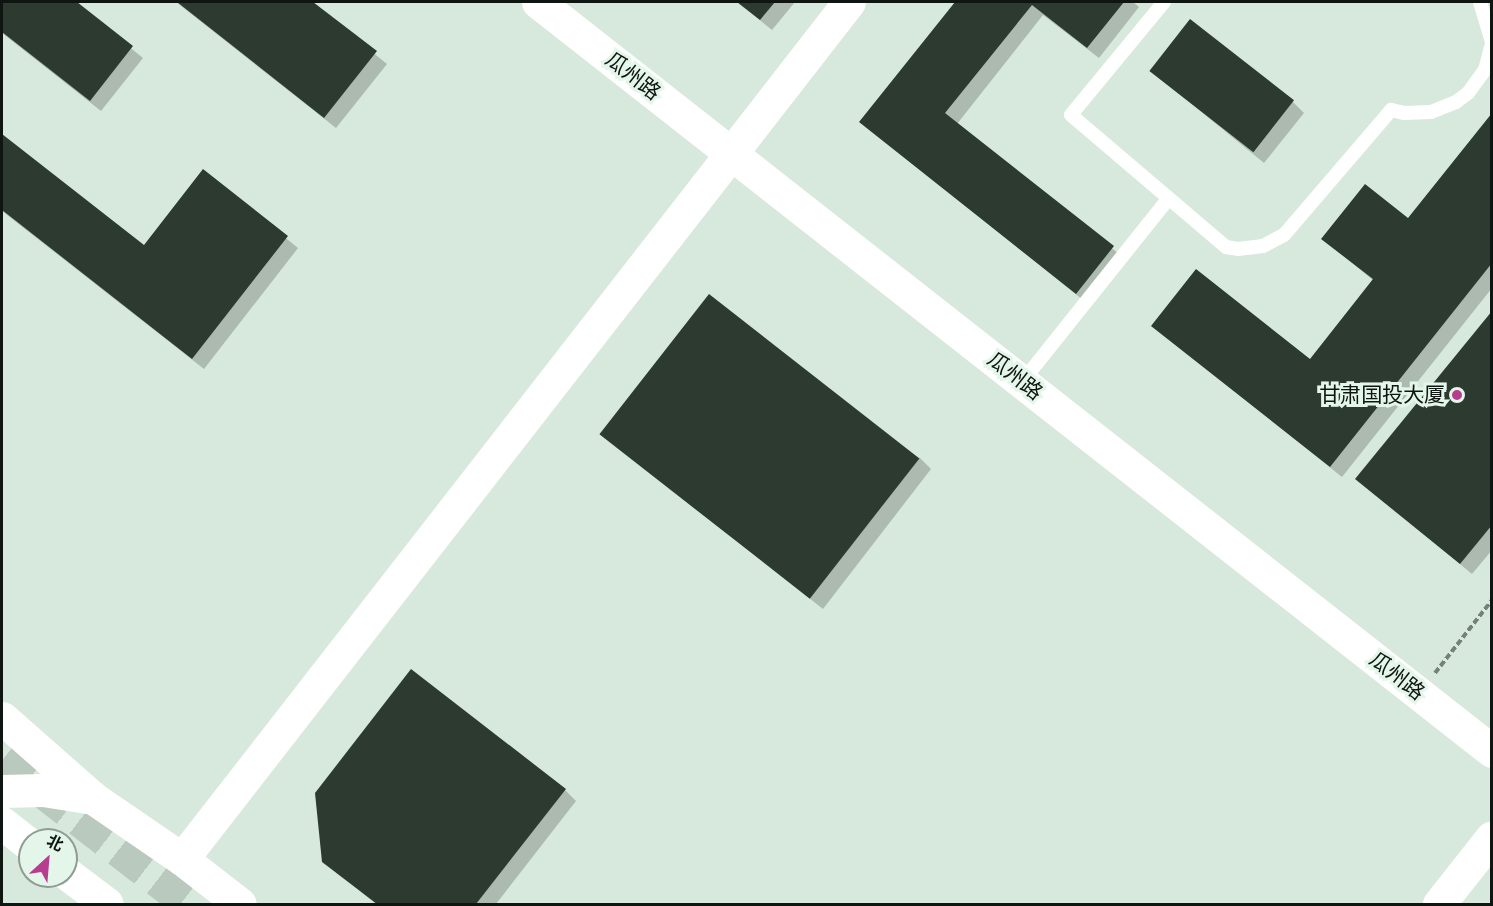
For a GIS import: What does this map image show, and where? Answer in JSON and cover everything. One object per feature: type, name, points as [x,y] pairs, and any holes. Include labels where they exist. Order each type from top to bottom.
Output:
[{"type":"street","name":"瓜州路","points":[[538,2],[1491,751]]},
{"type":"street","points":[[183,859],[849,2]]},
{"type":"street","points":[[2,718],[93,798],[183,859],[240,904]]},
{"type":"street","points":[[2,791],[43,790],[93,798]]},
{"type":"street","points":[[2,823],[18,836]]},
{"type":"street","points":[[1439,904],[1491,837]]},
{"type":"street","points":[[78,882],[107,904]]},
{"type":"lane","points":[[1164,2],[1071,115],[1226,247],[1251,249],[1274,242],[1293,226],[1391,110],[1417,114],[1431,112],[1443,109],[1468,93],[1485,70],[1491,43],[1480,2]]},
{"type":"lane","points":[[1022,382],[1168,199]]},
{"type":"path","points":[[1419,693],[1491,600]]},
{"type":"building","points":[[2,2],[77,2],[133,46],[90,101],[2,32]]},
{"type":"building","points":[[177,2],[313,2],[377,51],[324,118]]},
{"type":"building","points":[[737,2],[775,2],[760,20]]},
{"type":"building","points":[[955,2],[1124,2],[1087,48],[1032,5],[945,113],[1114,246],[1076,294],[859,122]]},
{"type":"building","points":[[1190,19],[1294,100],[1253,152],[1149,71]]},
{"type":"building","points":[[1492,113],[1492,263],[1330,467],[1151,326],[1196,269],[1310,359],[1373,279],[1321,239],[1365,184],[1408,218]]},
{"type":"building","points":[[2,134],[144,245],[203,169],[288,236],[192,359],[2,210]]},
{"type":"building","points":[[709,294],[919,458],[810,599],[599,434]]},
{"type":"building","name":"甘肃国投大厦","points":[[1492,311],[1492,525],[1460,564],[1355,479]]},
{"type":"building","points":[[411,669],[566,789],[476,904],[377,904],[322,862],[315,793]]},
{"type":"tunnel","points":[[2,760],[188,904]]},
{"type":"place","name":"甘肃国投大厦","points":[[1457,395]]}]
